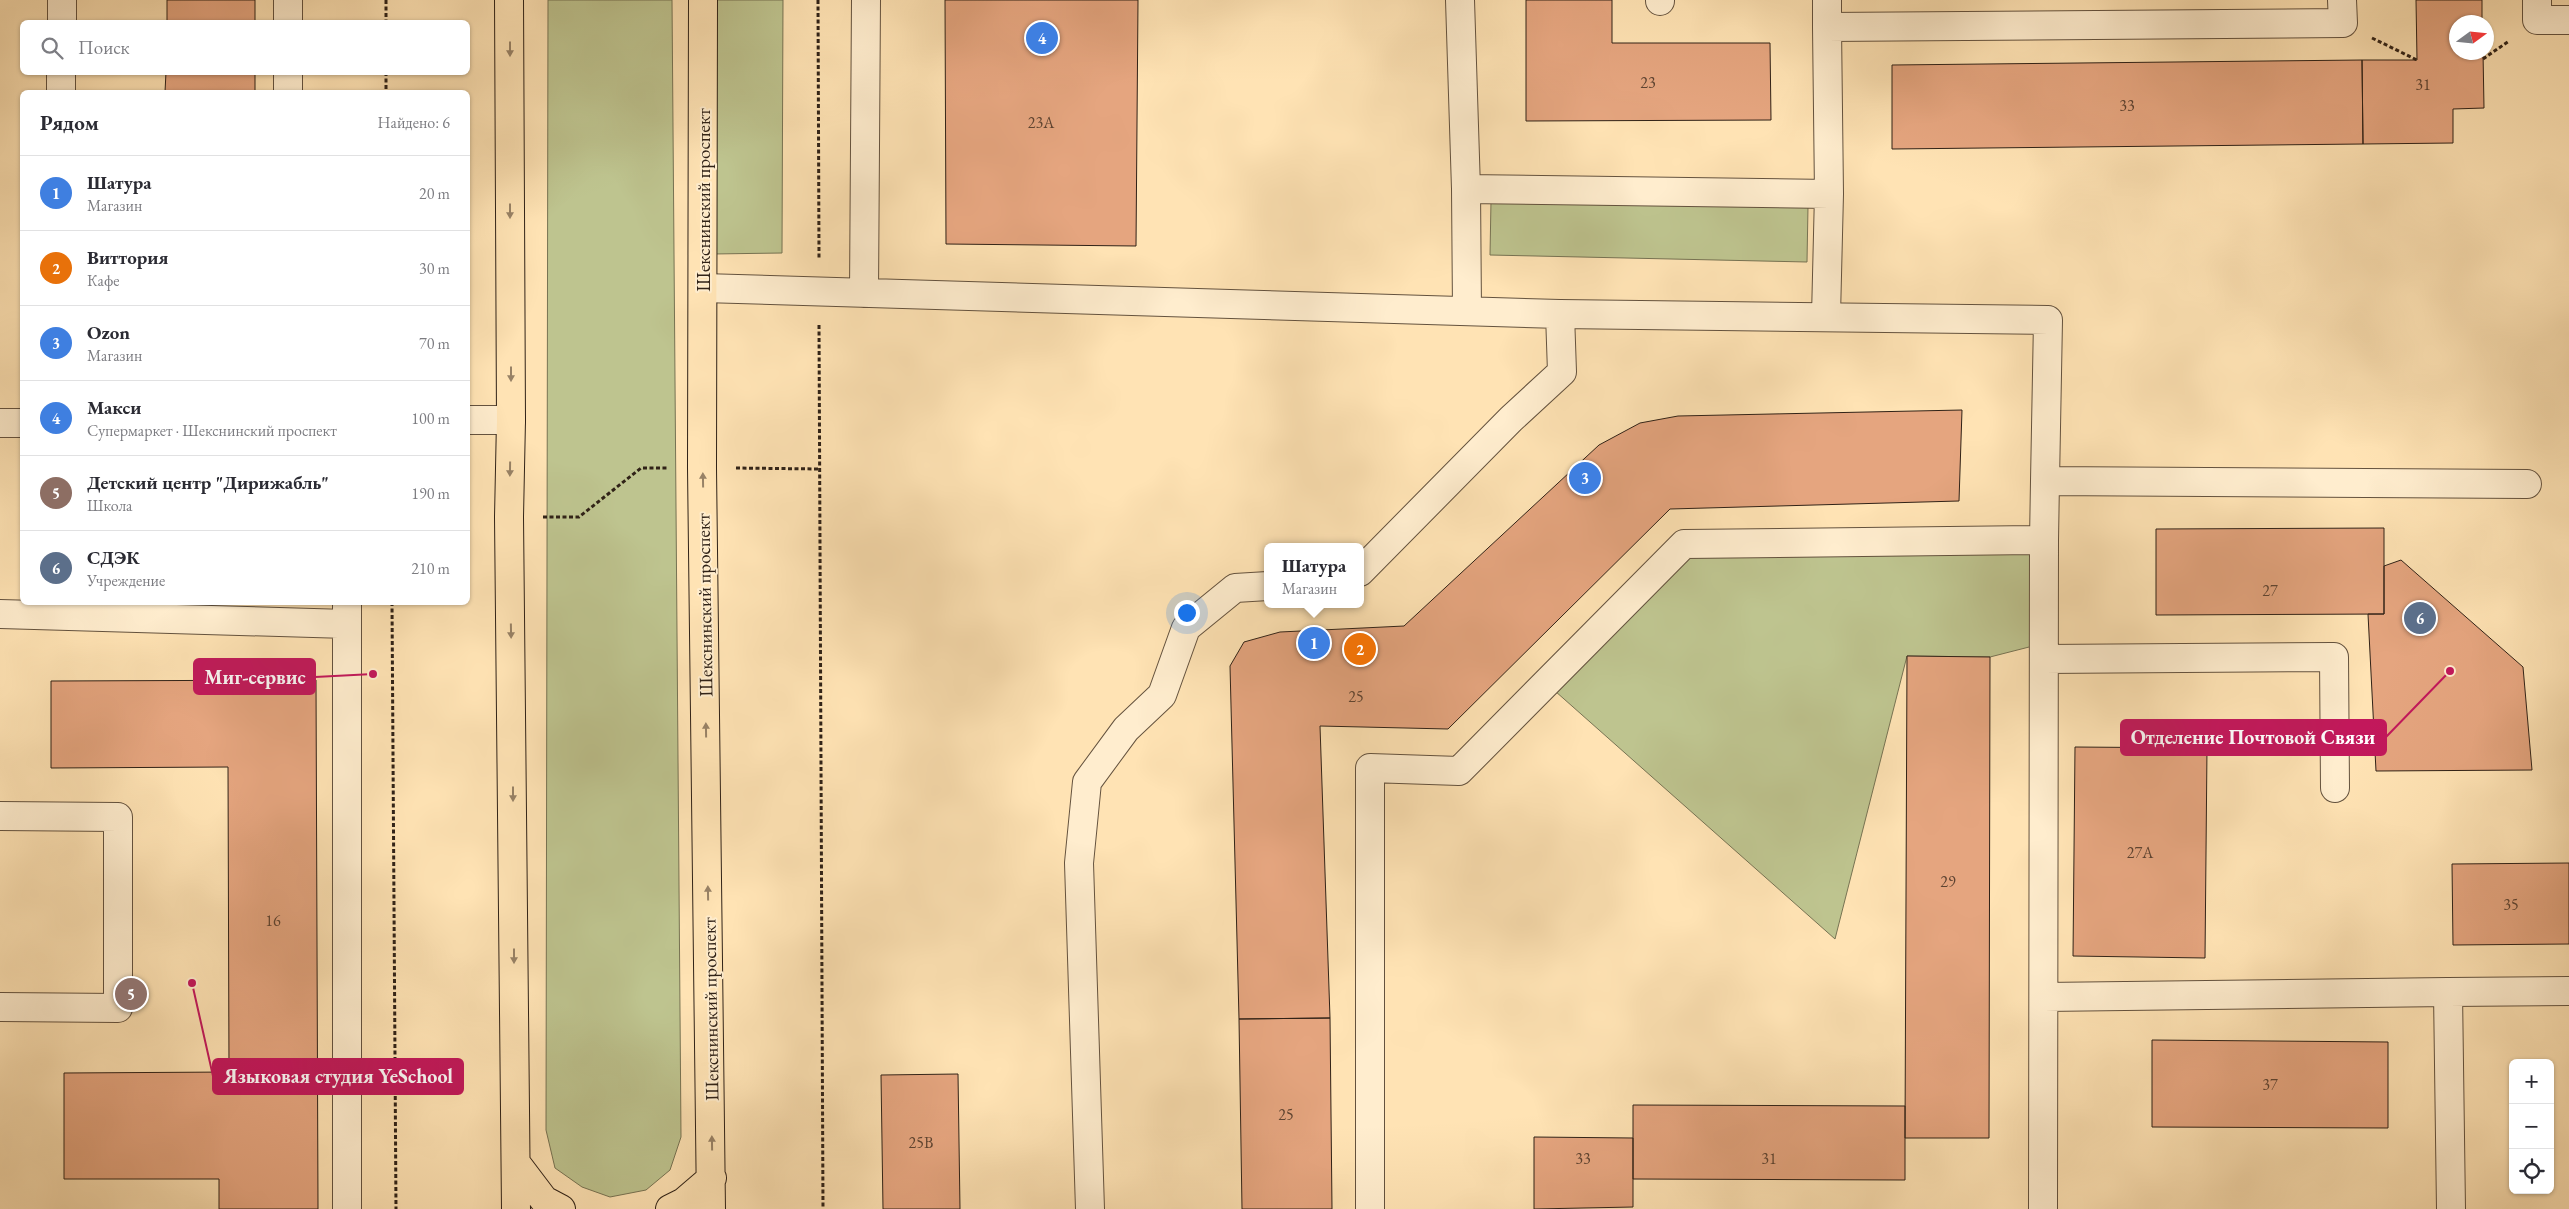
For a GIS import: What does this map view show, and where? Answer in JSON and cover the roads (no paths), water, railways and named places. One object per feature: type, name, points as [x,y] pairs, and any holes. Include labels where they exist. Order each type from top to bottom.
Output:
[{"type":"main road","points":[[509,0],[511,420],[509,517],[516,1209]]},
{"type":"main road","name":"Шекснинский проспект","points":[[703,0],[702,468],[711,1209]]},
{"type":"main road","points":[[516,1162],[544,1200],[561,1209]]},
{"type":"main road","points":[[670,1209],[684,1202],[712,1178]]},
{"type":"lane","points":[[62,0],[62,20]]},
{"type":"lane","points":[[288,0],[288,20]]},
{"type":"lane","points":[[864,293],[866,0]]},
{"type":"lane","points":[[1460,0],[1466,189],[1467,312]]},
{"type":"lane","points":[[1826,316],[1828,194],[1827,0]]},
{"type":"lane","points":[[2536,0],[2537,20],[2569,20]]},
{"type":"lane","points":[[1827,27],[2343,12]]},
{"type":"lane","points":[[61,75],[61,90]]},
{"type":"lane","points":[[288,75],[288,90]]},
{"type":"lane","points":[[1466,189],[1828,194]]},
{"type":"lane","points":[[703,288],[1467,312],[2048,320],[2044,540],[2043,1209]]},
{"type":"lane","points":[[1364,568],[1511,419],[1562,372],[1560,314]]},
{"type":"lane","points":[[470,420],[511,420]]},
{"type":"lane","points":[[0,423],[20,423]]},
{"type":"lane","points":[[2045,481],[2527,484]]},
{"type":"lane","points":[[1370,1209],[1370,768],[1459,771],[1684,544],[2044,540]]},
{"type":"lane","points":[[1090,1209],[1079,863],[1087,782],[1126,729],[1162,695],[1186,628],[1235,588],[1264,586]]},
{"type":"lane","points":[[0,614],[347,613],[347,1209]]},
{"type":"lane","points":[[2044,660],[2334,657],[2335,788]]},
{"type":"lane","points":[[0,816],[118,817],[118,1008],[0,1007]]},
{"type":"lane","points":[[2044,997],[2569,991]]},
{"type":"lane","points":[[2448,992],[2451,1209]]},
{"type":"place","name":"Макси","points":[[1042,38]]},
{"type":"place","name":"Ozon","points":[[1585,478]]},
{"type":"place","name":"СДЭК","points":[[2420,618]]},
{"type":"place","name":"Шатура","points":[[1314,643]]},
{"type":"place","name":"Виттория","points":[[1360,649]]},
{"type":"place","name":"Отделение Почтовой Связи","points":[[2450,671]]},
{"type":"place","name":"Миг-сервис","points":[[373,674]]},
{"type":"place","name":"Языковая студия YeSchool","points":[[192,983]]},
{"type":"place","name":"Детский центр \"Дирижабль\"","points":[[131,994]]}]
